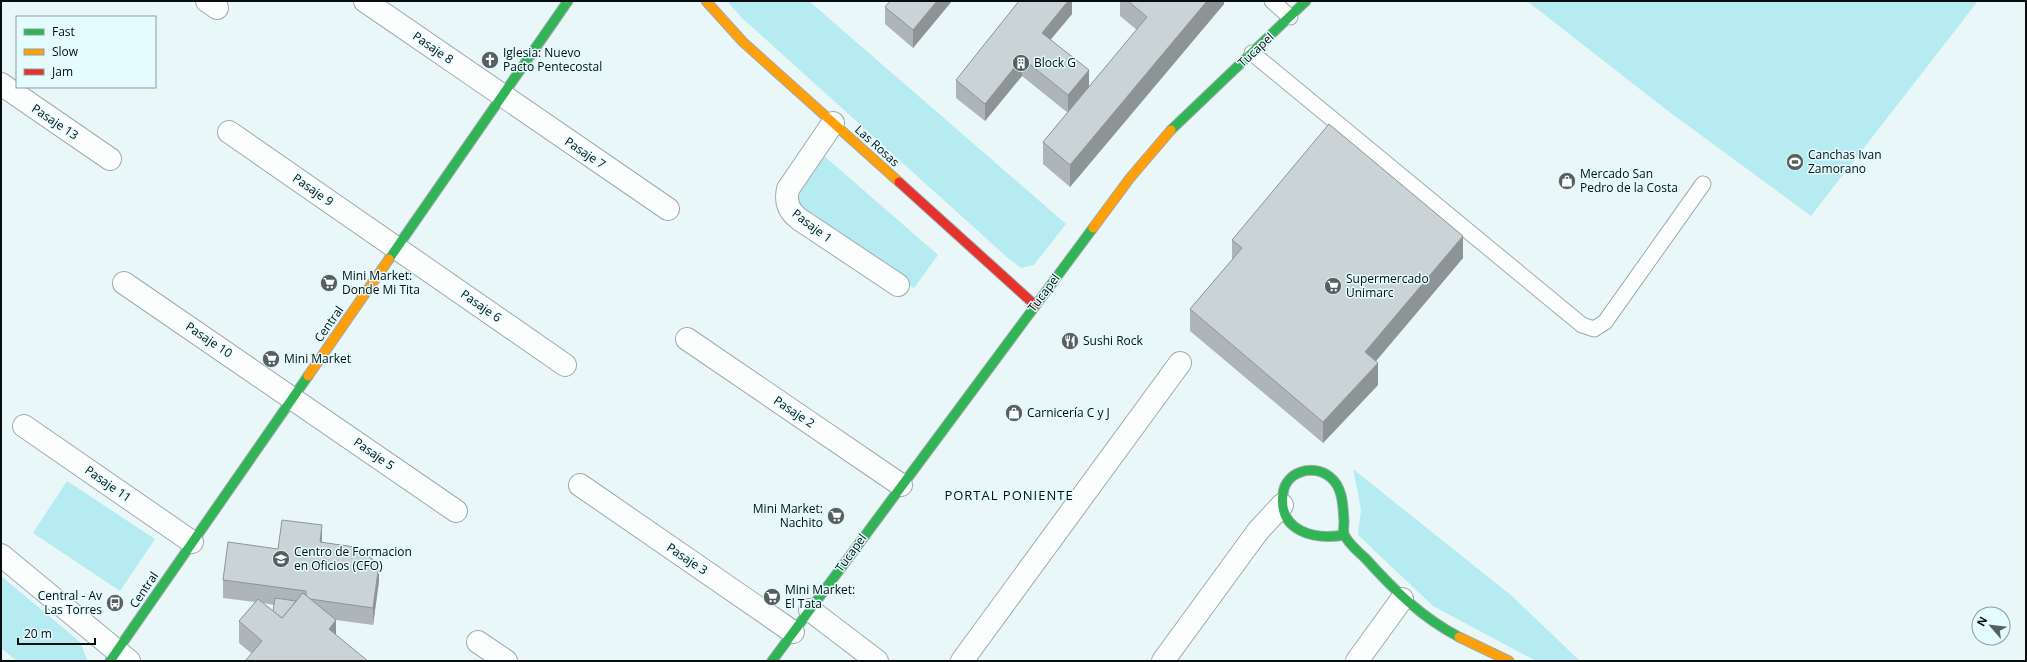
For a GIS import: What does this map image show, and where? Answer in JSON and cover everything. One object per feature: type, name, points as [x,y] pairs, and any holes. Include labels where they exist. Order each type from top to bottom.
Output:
[{"type":"street","name":"Pasaje 8","points":[[365,1],[502,96]]},
{"type":"street","name":"Central","points":[[119,658],[192,542],[568,1]]},
{"type":"street","name":"Las Rosas","points":[[706,1],[743,42],[1035,305]]},
{"type":"street","name":"Tucapel","points":[[772,661],[901,485],[1126,184],[1178,123],[1306,1]]},
{"type":"street","name":"Pasaje 13","points":[[1,84],[110,159]]},
{"type":"street","name":"Pasaje 7","points":[[502,96],[668,210]]},
{"type":"street","name":"Pasaje 1","points":[[833,123],[788,190],[787,203],[790,210],[799,219],[898,286]]},
{"type":"street","name":"Pasaje 9","points":[[229,132],[397,248]]},
{"type":"street","name":"Pasaje 6","points":[[397,248],[565,365]]},
{"type":"street","name":"Pasaje 10","points":[[124,283],[293,397]]},
{"type":"street","name":"Pasaje 2","points":[[687,339],[901,485]]},
{"type":"street","points":[[962,661],[1180,363]]},
{"type":"street","name":"Pasaje 5","points":[[293,397],[456,511]]},
{"type":"street","name":"Pasaje 11","points":[[24,426],[192,542]]},
{"type":"street","points":[[1344,535],[1318,537],[1301,532],[1287,519],[1282,505],[1282,496],[1289,479],[1304,471],[1314,470],[1323,472],[1331,477],[1340,491],[1343,500],[1344,535],[1402,599],[1427,618],[1445,629],[1509,661]]},
{"type":"street","name":"Pasaje 3","points":[[580,485],[793,632]]},
{"type":"street","points":[[1163,661],[1258,531],[1282,505]]},
{"type":"street","points":[[1,555],[119,658]]},
{"type":"street","points":[[1357,661],[1402,599]]},
{"type":"street","points":[[810,610],[877,661]]},
{"type":"street","points":[[478,642],[506,661]]},
{"type":"lane","points":[[1272,1],[1290,17]]},
{"type":"lane","points":[[1252,53],[1582,325],[1594,329],[1605,322],[1704,184]]},
{"type":"shaded area","points":[[727,1],[809,1],[1066,224],[1034,265],[1021,268],[1009,259],[741,17]]},
{"type":"shaded area","name":"Canchas Ivan Zamorano","points":[[1527,1],[1978,1],[1811,216],[1664,108]]},
{"type":"shaded area","points":[[822,154],[938,255],[914,288],[796,209],[794,188]]},
{"type":"shaded area","points":[[1353,469],[1512,596],[1580,661],[1536,661],[1433,606],[1358,535],[1361,509]]},
{"type":"shaded area","points":[[67,481],[155,539],[120,591],[33,533]]},
{"type":"shaded area","points":[[1,576],[80,642],[87,659],[85,661],[17,661],[1,648]]},
{"type":"building","points":[[890,1],[937,1],[913,30],[885,7]]},
{"type":"building","name":"Block G","points":[[1019,1],[1068,1],[1042,33],[1089,70],[1068,95],[1022,58],[985,104],[956,80]]},
{"type":"building","points":[[1128,1],[1207,1],[1070,165],[1043,142],[1147,17]]},
{"type":"building","name":"Supermercado Unimarc","points":[[1329,124],[1463,236],[1365,352],[1378,363],[1323,422],[1190,309],[1242,248],[1232,240]]},
{"type":"building","points":[[282,520],[322,525],[320,542],[355,547],[379,564],[373,608],[310,599],[306,596],[306,591],[223,580],[228,542],[278,549]]},
{"type":"building","points":[[303,593],[336,620],[329,629],[368,661],[245,661],[262,641],[239,621],[258,599],[282,618]]},
{"type":"building","points":[[275,598],[296,601],[282,618],[273,611]]},
{"type":"traffic: fast","points":[[389,259],[568,1]]},
{"type":"traffic: fast","points":[[1171,130],[1306,1]]},
{"type":"traffic: fast","points":[[772,661],[1093,228]]},
{"type":"traffic: fast","points":[[110,661],[308,376]]},
{"type":"traffic: fast","points":[[1344,535],[1322,536],[1311,534],[1301,531],[1292,525],[1286,517],[1283,507],[1283,494],[1285,486],[1294,475],[1308,470],[1323,473],[1330,477],[1338,486],[1342,497],[1344,532],[1348,541],[1420,612],[1459,637]]},
{"type":"traffic: slow","points":[[706,1],[743,42],[899,182]]},
{"type":"traffic: slow","points":[[1093,228],[1130,178],[1171,130]]},
{"type":"traffic: slow","points":[[308,376],[389,259]]},
{"type":"traffic: slow","points":[[1459,637],[1509,661]]},
{"type":"traffic: jam","points":[[899,182],[1035,305]]},
{"type":"place","name":"Iglesia: Nuevo Pacto Pentecostal","points":[[490,60]]},
{"type":"place","name":"Block G","points":[[1021,63]]},
{"type":"place","name":"Canchas Ivan Zamorano","points":[[1795,162]]},
{"type":"place","name":"Mercado San Pedro de la Costa","points":[[1567,181]]},
{"type":"place","name":"Mini Market: Donde Mi Tita","points":[[329,283]]},
{"type":"place","name":"Supermercado Unimarc","points":[[1333,286]]},
{"type":"place","name":"Sushi Rock","points":[[1070,341]]},
{"type":"place","name":"Mini Market","points":[[271,359]]},
{"type":"place","name":"Carnicería C y J","points":[[1014,413]]},
{"type":"place","name":"Mini Market: Nachito","points":[[836,516]]},
{"type":"place","name":"Centro de Formacion en Oficios (CFO)","points":[[281,559]]},
{"type":"place","name":"Mini Market: El Tata","points":[[772,597]]},
{"type":"place","name":"Central - Av Las Torres","points":[[115,603]]},
{"type":"district","name":"PORTAL PONIENTE","points":[[1009,495]]}]
